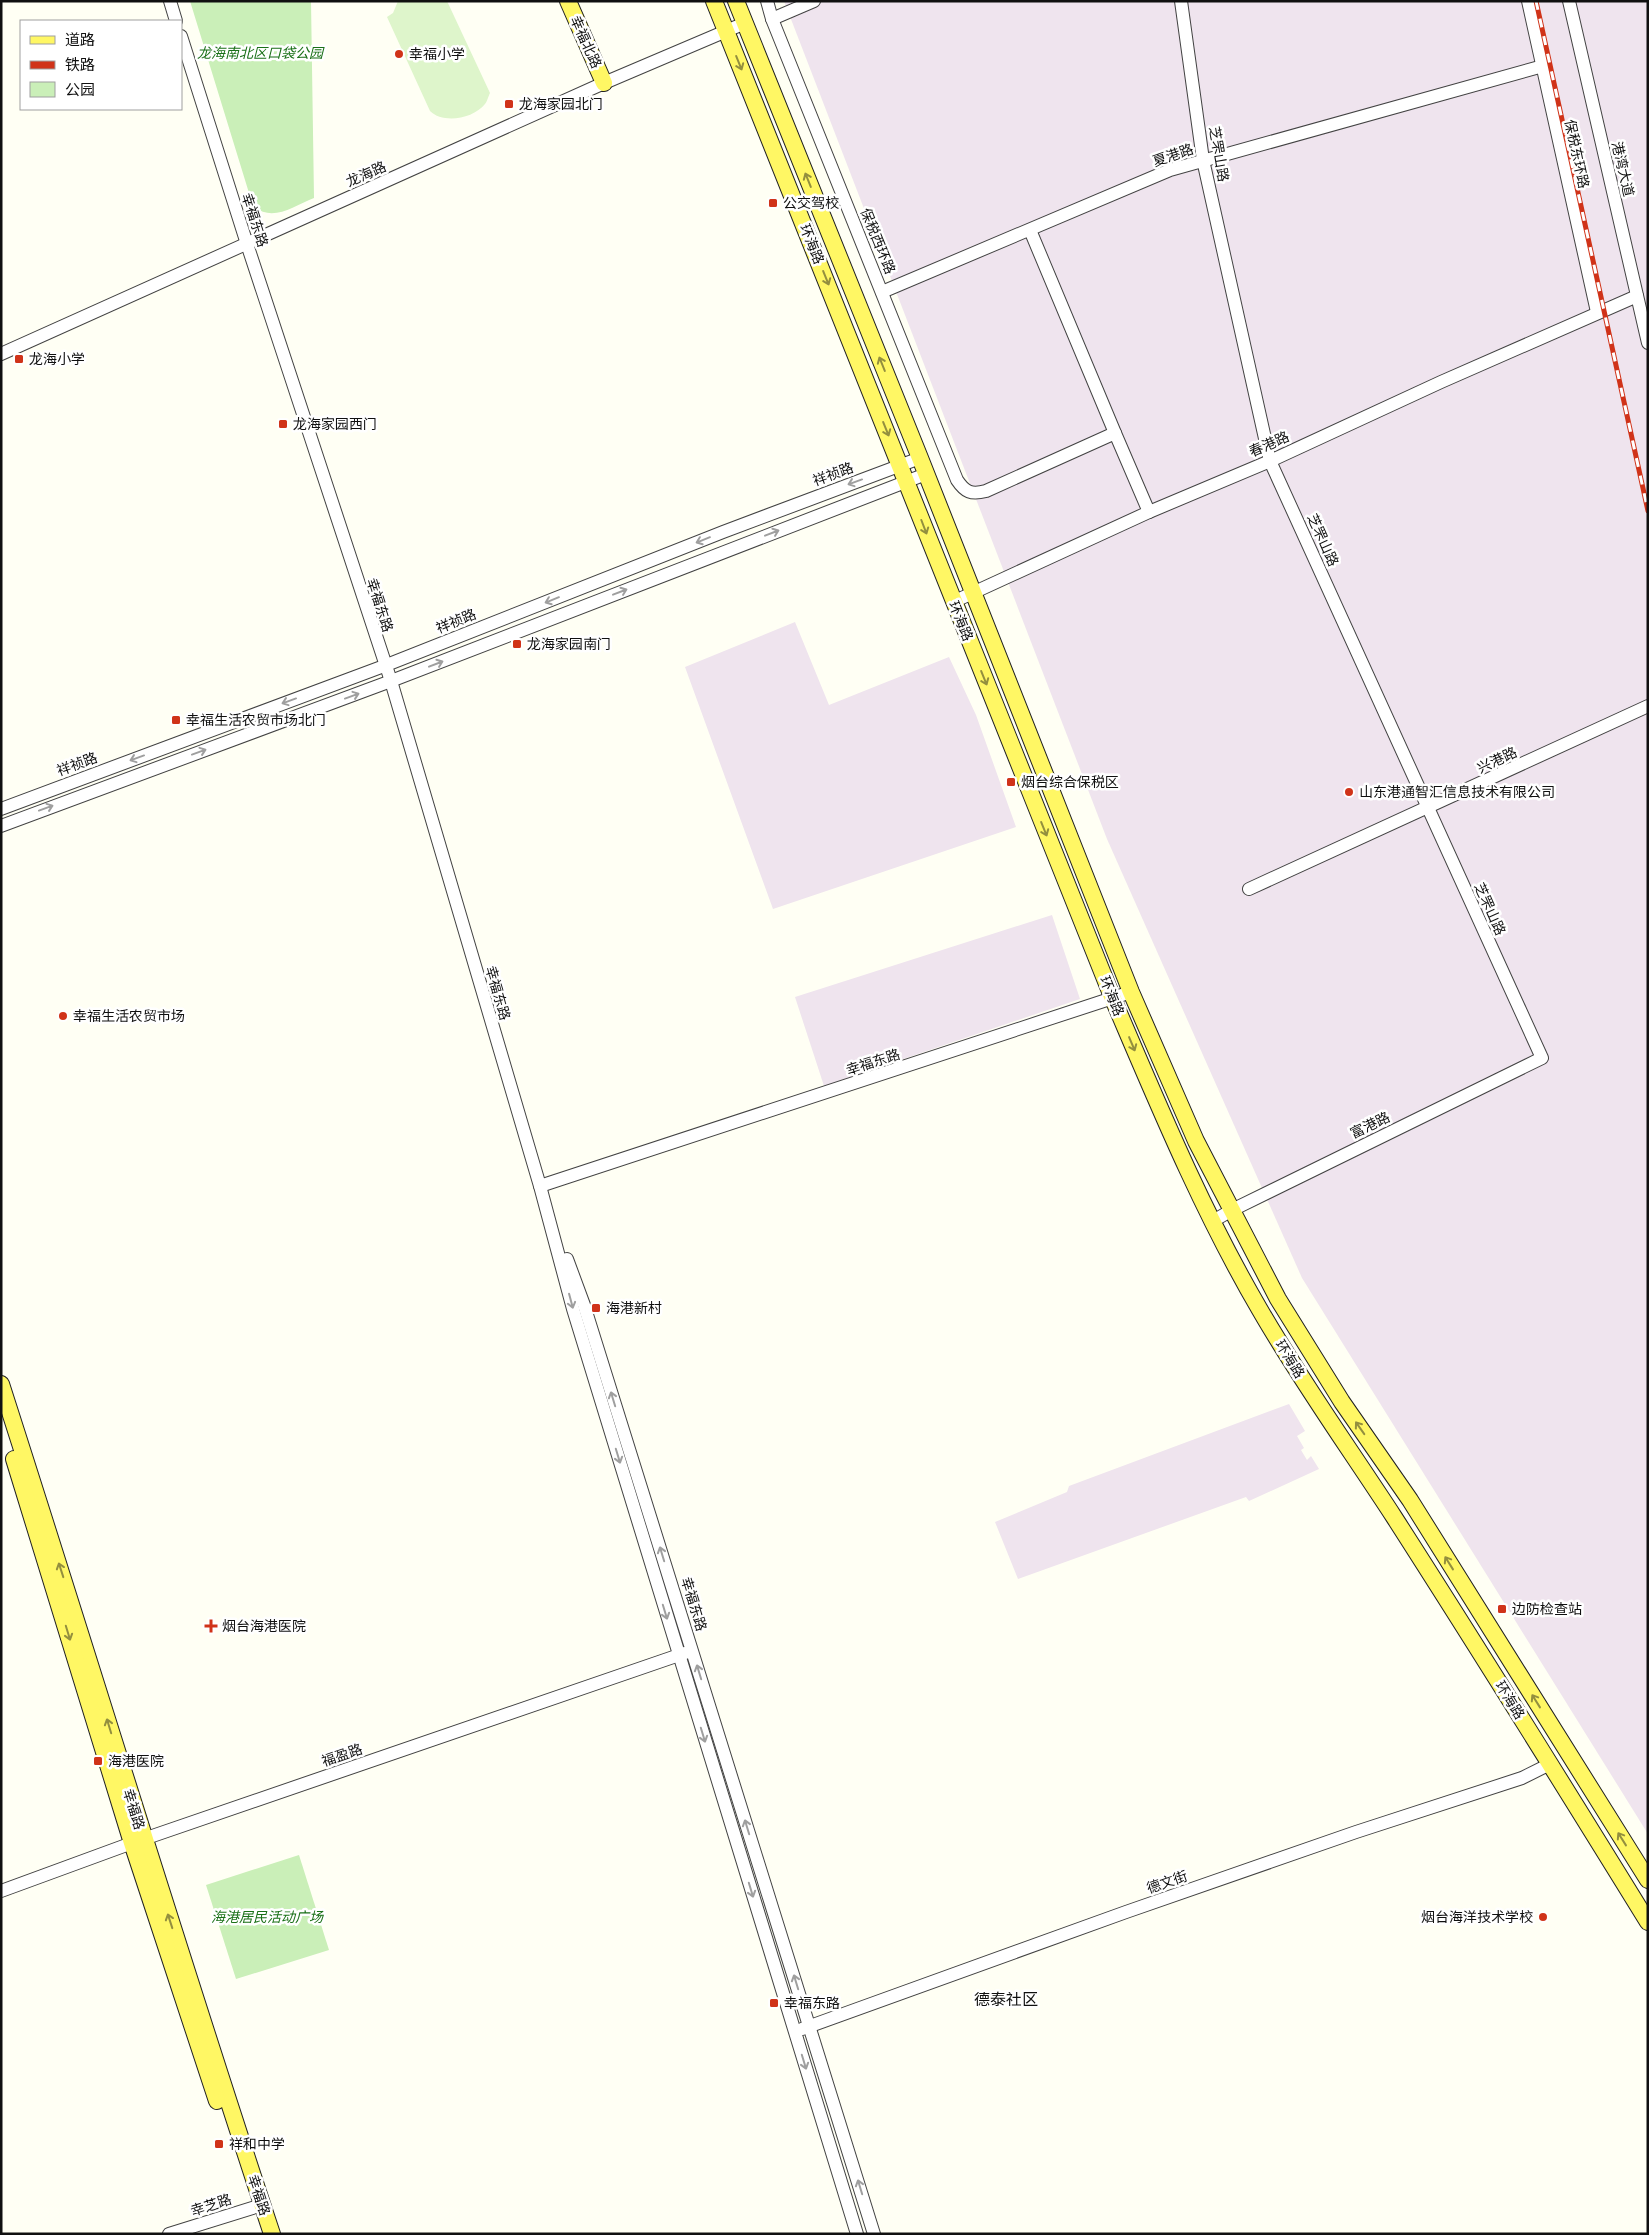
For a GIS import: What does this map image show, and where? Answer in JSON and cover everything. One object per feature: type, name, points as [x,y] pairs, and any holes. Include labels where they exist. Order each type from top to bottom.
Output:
[{"type":"main road","name":"幸福北路","points":[[568,1],[604,83]]},
{"type":"main road","name":"环海路","points":[[714,1],[1113,999],[1178,1152],[1259,1308],[1322,1412],[1392,1515],[1648,1922]]},
{"type":"main road","name":"环海路","points":[[736,1],[920,458],[1130,992],[1196,1141],[1278,1299],[1342,1402],[1410,1500],[1648,1880]]},
{"type":"main road","name":"幸福路","points":[[1,1384],[68,1592],[138,1841]]},
{"type":"main road","name":"幸福路","points":[[1,1419],[257,2206],[272,2234]]},
{"type":"main road","name":"幸福路","points":[[257,2206],[260,2234]]},
{"type":"street","points":[[170,1],[176,20]]},
{"type":"street","name":"保税西环路","points":[[767,1],[772,18],[957,480],[964,490],[975,494],[986,491],[1115,433]]},
{"type":"street","points":[[772,18],[814,1]]},
{"type":"street","name":"芝罘山路","points":[[1181,1],[1203,160],[1270,461],[1542,1058]]},
{"type":"street","name":"保税东环路","points":[[1528,1],[1597,312]]},
{"type":"street","name":"港湾大道","points":[[1569,1],[1648,343]]},
{"type":"street","name":"龙海路","points":[[1,354],[604,83],[745,23]]},
{"type":"street","name":"幸福东路","points":[[182,39],[384,666],[391,681],[540,1186],[573,1309],[857,2234]]},
{"type":"street","name":"夏港路","points":[[882,292],[1170,170],[1543,66]]},
{"type":"street","points":[[1030,230],[1149,512]]},
{"type":"street","name":"春港路","points":[[953,602],[1149,512],[1270,461],[1597,312],[1637,296]]},
{"type":"street","name":"祥祯路","points":[[1,809],[384,666],[723,532],[920,458]]},
{"type":"street","points":[[1,826],[391,681],[926,474]]},
{"type":"street","name":"兴港路","points":[[1249,889],[1648,706]]},
{"type":"street","name":"幸福东路","points":[[540,1186],[1130,992]]},
{"type":"street","name":"富港路","points":[[1213,1221],[1542,1058]]},
{"type":"street","name":"幸福东路","points":[[540,1186],[584,1305],[874,2234]]},
{"type":"street","name":"福盈路","points":[[1,1892],[138,1841],[692,1650]]},
{"type":"street","name":"德文街","points":[[794,2031],[1356,1832],[1522,1778],[1550,1764]]},
{"type":"street","name":"幸芝路","points":[[169,2234],[257,2206]]},
{"type":"shaded area","points":[[784,1],[1648,1],[1648,1834],[1302,1278],[1107,839]]},
{"type":"shaded area","points":[[795,622],[829,705],[949,657],[976,715],[1016,827],[773,909],[685,667]]},
{"type":"shaded area","points":[[1052,915],[1080,999],[824,1086],[795,997]]},
{"type":"shaded area","points":[[1289,1404],[1305,1431],[1297,1436],[1304,1448],[1301,1450],[1307,1460],[1311,1456],[1319,1469],[1249,1501],[1246,1497],[1018,1579],[995,1522],[1067,1492],[1069,1486]]},
{"type":"green space","name":"龙海南北区口袋公园","points":[[190,1],[311,1],[314,198],[291,209],[276,213],[261,211],[253,206]]},
{"type":"green space","points":[[398,1],[447,1],[490,93],[486,103],[480,109],[458,118],[442,118],[430,111],[387,17],[393,13]]},
{"type":"green space","name":"海港居民活动广场","points":[[299,1855],[329,1950],[236,1979],[206,1885]]},
{"type":"railway","points":[[1536,1],[1648,511]]},
{"type":"place","name":"幸福小学","points":[[399,54]]},
{"type":"place","name":"龙海家园北门","points":[[509,104]]},
{"type":"place","name":"公交驾校","points":[[773,203]]},
{"type":"place","name":"龙海小学","points":[[19,359]]},
{"type":"place","name":"龙海家园西门","points":[[283,424]]},
{"type":"place","name":"龙海家园南门","points":[[517,644]]},
{"type":"place","name":"幸福生活农贸市场北门","points":[[176,720]]},
{"type":"place","name":"烟台综合保税区","points":[[1011,782]]},
{"type":"place","name":"山东港通智汇信息技术有限公司","points":[[1349,792]]},
{"type":"place","name":"幸福生活农贸市场","points":[[63,1016]]},
{"type":"place","name":"海港新村","points":[[596,1308]]},
{"type":"place","name":"边防检查站","points":[[1502,1609]]},
{"type":"place","name":"烟台海港医院","points":[[211,1626]]},
{"type":"place","name":"海港医院","points":[[98,1761]]},
{"type":"place","name":"烟台海洋技术学校","points":[[1543,1917]]},
{"type":"place","name":"幸福东路","points":[[774,2003]]},
{"type":"place","name":"祥和中学","points":[[219,2144]]},
{"type":"district","name":"德泰社区","points":[[1006,1999]]}]
